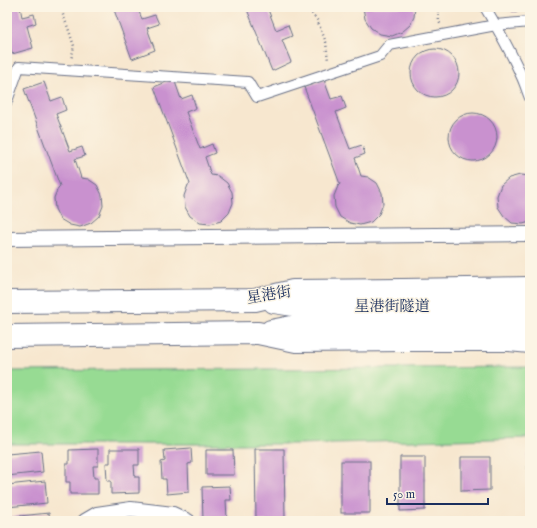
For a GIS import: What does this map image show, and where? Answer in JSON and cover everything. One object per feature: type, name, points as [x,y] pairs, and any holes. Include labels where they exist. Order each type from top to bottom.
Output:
[{"type":"main road","name":"星港街","points":[[7,302],[255,300],[293,291],[530,288]]},
{"type":"main road","name":"星港街隧道","points":[[255,300],[307,307],[530,307]]},
{"type":"main road","name":"星港街隧道","points":[[258,333],[307,324],[530,322]]},
{"type":"main road","points":[[7,336],[258,333],[296,341],[509,340],[530,342]]},
{"type":"street","points":[[485,7],[496,25],[522,77],[530,98]]},
{"type":"street","points":[[7,101],[19,67],[248,82],[257,97],[380,56],[389,45],[496,25],[530,22]]},
{"type":"street","points":[[7,239],[530,234]]},
{"type":"street","points":[[85,521],[97,514],[131,510],[173,514],[188,521]]},
{"type":"path","points":[[60,7],[74,46],[69,70]]},
{"type":"path","points":[[307,7],[317,20],[326,42],[329,73]]},
{"type":"path","points":[[438,7],[439,22],[446,34]]},
{"type":"green space","points":[[530,367],[530,438],[297,444],[7,444],[7,371]]},
{"type":"building","points":[[7,7],[20,7],[22,17],[34,14],[36,23],[27,26],[33,48],[12,54],[7,35]]},
{"type":"building","points":[[113,7],[137,7],[142,19],[155,15],[159,24],[147,28],[155,50],[132,59]]},
{"type":"building","points":[[246,7],[267,7],[276,30],[288,25],[292,36],[282,40],[291,62],[272,71]]},
{"type":"building","points":[[363,7],[415,7],[414,17],[410,25],[402,32],[392,36],[380,34],[371,28],[365,19]]},
{"type":"building","points":[[500,7],[527,7],[514,12]]},
{"type":"building","points":[[430,49],[440,49],[449,53],[455,59],[458,64],[458,82],[449,93],[440,97],[430,97],[421,93],[415,87],[411,78],[411,68],[415,59],[421,53]]},
{"type":"building","points":[[174,79],[181,99],[192,95],[196,108],[186,112],[200,149],[212,144],[215,153],[205,157],[211,175],[218,176],[227,183],[232,192],[233,203],[229,213],[221,221],[210,224],[200,223],[190,216],[185,207],[184,196],[188,185],[190,184],[154,87]]},
{"type":"building","points":[[324,80],[331,99],[342,96],[346,108],[336,112],[350,149],[362,145],[365,154],[355,158],[361,176],[368,177],[377,183],[382,193],[383,204],[379,214],[371,222],[360,225],[350,223],[340,217],[335,207],[334,196],[340,184],[304,87]]},
{"type":"building","points":[[44,82],[51,101],[62,97],[66,110],[56,114],[70,151],[82,147],[85,156],[75,159],[81,178],[88,179],[97,185],[102,195],[103,206],[99,216],[91,223],[80,227],[70,225],[60,219],[55,209],[54,198],[60,186],[24,89]]},
{"type":"building","points":[[468,113],[478,113],[487,117],[493,123],[496,128],[496,146],[487,157],[478,161],[468,161],[459,157],[453,151],[449,142],[449,132],[453,123],[459,117]]},
{"type":"building","points":[[520,175],[530,176],[530,222],[523,224],[512,223],[504,216],[498,207],[497,196],[501,185],[509,178]]},
{"type":"building","points":[[191,448],[192,463],[188,464],[189,492],[167,494],[166,479],[162,479],[161,462],[165,461],[164,450]]},
{"type":"building","points":[[98,449],[98,466],[93,466],[94,478],[98,478],[98,494],[70,494],[70,482],[66,482],[66,464],[69,464],[69,450]]},
{"type":"building","points":[[110,449],[139,449],[139,465],[134,465],[135,477],[139,477],[139,493],[111,494],[111,481],[107,481],[106,463],[110,463]]},
{"type":"building","points":[[255,449],[284,449],[285,521],[256,521]]},
{"type":"building","points":[[206,450],[233,450],[234,475],[206,475]]},
{"type":"building","points":[[41,451],[43,472],[7,476],[7,454]]},
{"type":"building","points":[[527,455],[530,455],[530,506],[528,506]]},
{"type":"building","points":[[400,457],[425,457],[425,510],[400,511]]},
{"type":"building","points":[[461,457],[490,457],[490,490],[461,491]]},
{"type":"building","points":[[341,461],[370,461],[370,513],[341,513]]},
{"type":"building","points":[[45,481],[47,503],[7,507],[7,485]]},
{"type":"building","points":[[230,486],[231,500],[226,500],[227,519],[203,520],[202,487]]},
{"type":"building","points":[[49,513],[50,521],[9,521],[9,517]]}]
